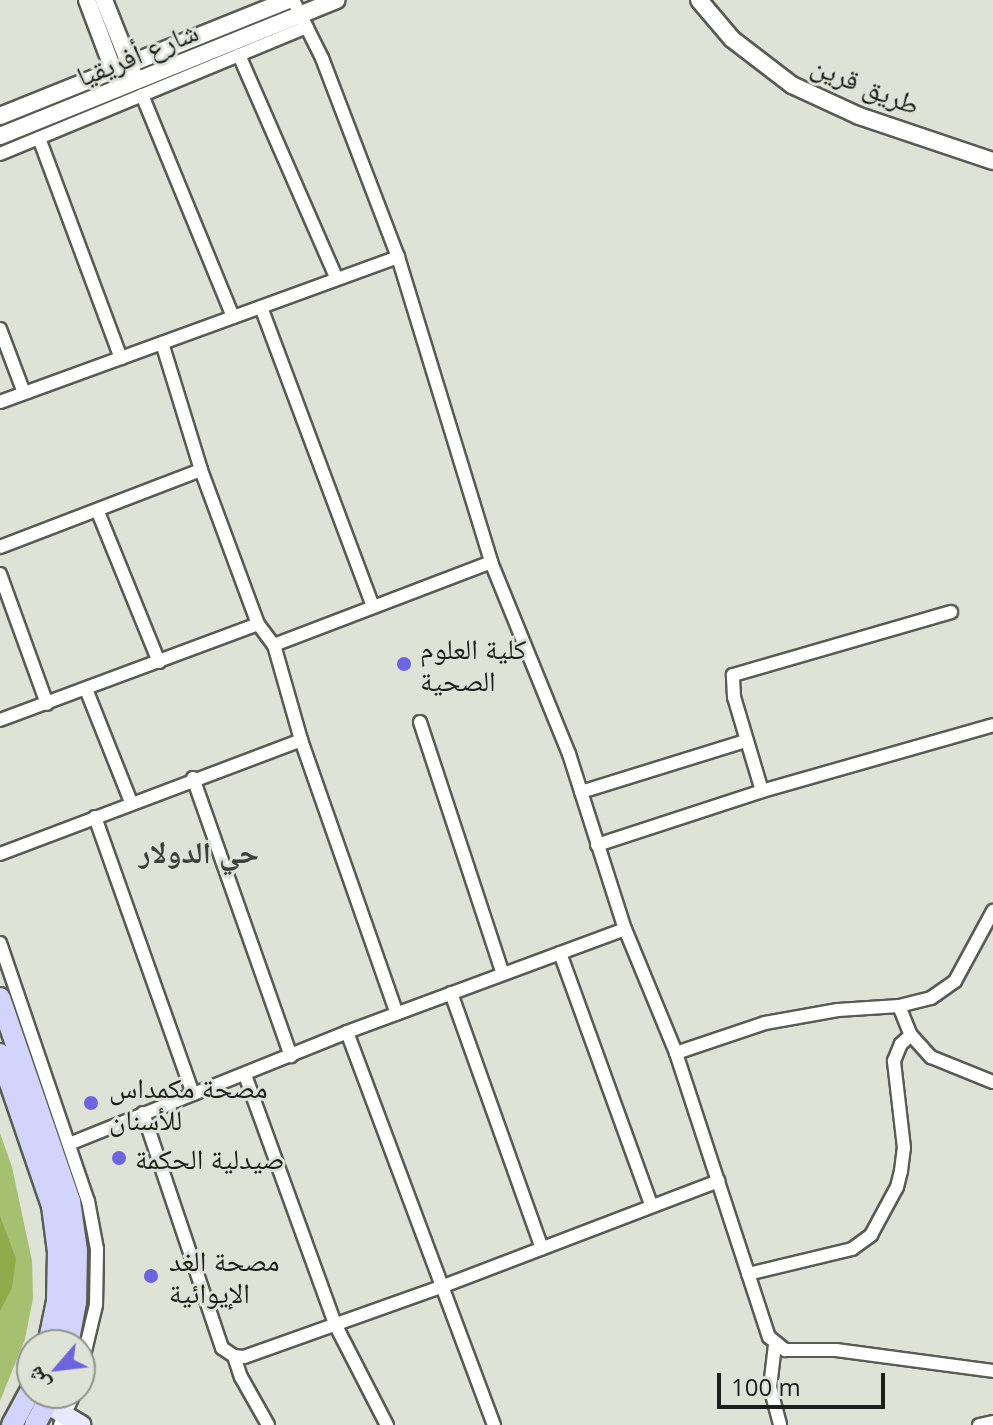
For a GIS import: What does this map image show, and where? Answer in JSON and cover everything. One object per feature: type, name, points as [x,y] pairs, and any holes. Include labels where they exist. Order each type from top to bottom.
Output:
[{"type":"main road","points":[[0,998],[70,1201],[86,1303],[75,1329]]},
{"type":"main road","points":[[0,1054],[52,1206],[58,1252],[57,1301],[51,1329]]},
{"type":"street","points":[[87,0],[133,88],[233,317]]},
{"type":"street","points":[[104,0],[121,67]]},
{"type":"street","name":"شارع أفريقيا","points":[[0,116],[121,67],[337,0]]},
{"type":"street","name":"طريق قرين","points":[[699,0],[732,39],[792,85],[859,116],[993,161]]},
{"type":"street","points":[[0,154],[39,138],[133,88],[239,55],[297,11],[398,257],[491,562],[581,792],[625,929],[676,1053],[769,1337],[775,1345],[785,1350],[836,1350],[993,1371]]},
{"type":"street","name":"شارع أفريقيا","points":[[0,136],[133,88],[297,11]]},
{"type":"street","points":[[239,55],[337,279]]},
{"type":"street","points":[[39,138],[121,358]]},
{"type":"street","points":[[0,402],[398,257]]},
{"type":"street","points":[[261,307],[373,607]]},
{"type":"street","points":[[0,329],[24,393]]},
{"type":"street","points":[[162,343],[201,470],[258,624],[274,645],[301,740],[397,1014]]},
{"type":"street","points":[[0,547],[201,470]]},
{"type":"street","points":[[98,512],[159,662]]},
{"type":"street","points":[[274,645],[491,562]]},
{"type":"street","points":[[0,574],[47,704]]},
{"type":"street","points":[[762,791],[731,685],[733,675],[951,612]]},
{"type":"street","points":[[0,720],[258,624]]},
{"type":"street","points":[[86,689],[131,802]]},
{"type":"street","points":[[420,722],[503,974]]},
{"type":"street","points":[[597,845],[762,791],[993,725]]},
{"type":"street","points":[[0,854],[193,778],[301,740]]},
{"type":"street","points":[[581,792],[746,741]]},
{"type":"street","points":[[193,778],[291,1056]]},
{"type":"street","points":[[95,817],[193,1094]]},
{"type":"street","points":[[676,1053],[765,1023],[838,1010],[899,1006],[931,998],[955,981],[993,911]]},
{"type":"street","points":[[69,1144],[347,1032],[625,929]]},
{"type":"street","points":[[0,943],[88,1201],[97,1249],[84,1329]]},
{"type":"street","points":[[560,953],[651,1205]]},
{"type":"street","points":[[451,993],[542,1248]]},
{"type":"street","points":[[899,1006],[911,1035],[931,1057],[993,1082]]},
{"type":"street","points":[[347,1032],[494,1425]]},
{"type":"street","points":[[748,1274],[852,1249],[871,1235],[897,1187],[901,1171],[904,1148],[894,1061],[901,1044],[911,1035]]},
{"type":"street","points":[[245,1075],[335,1324],[387,1425]]},
{"type":"street","points":[[143,1113],[222,1348],[234,1356],[244,1357],[441,1287],[718,1181]]},
{"type":"street","points":[[775,1345],[770,1387],[780,1425]]},
{"type":"street","points":[[234,1356],[241,1377],[268,1425]]},
{"type":"street","points":[[979,1425],[993,1422]]},
{"type":"shaded area","points":[[0,1133],[12,1167],[32,1261],[33,1298],[27,1329],[16,1329],[16,1361],[0,1401]]},
{"type":"shaded area","points":[[0,1216],[16,1259],[12,1288],[0,1311]]},
{"type":"place","name":"كلية العلوم الصحية","points":[[404,664]]},
{"type":"place","name":"مصحة مكمداس للأسنان","points":[[91,1103]]},
{"type":"place","name":"صيدلية الحكمة","points":[[119,1158]]},
{"type":"place","name":"مصحة الغد الإيوائية","points":[[151,1276]]},
{"type":"district","name":"حي الدولار","points":[[199,852]]}]
